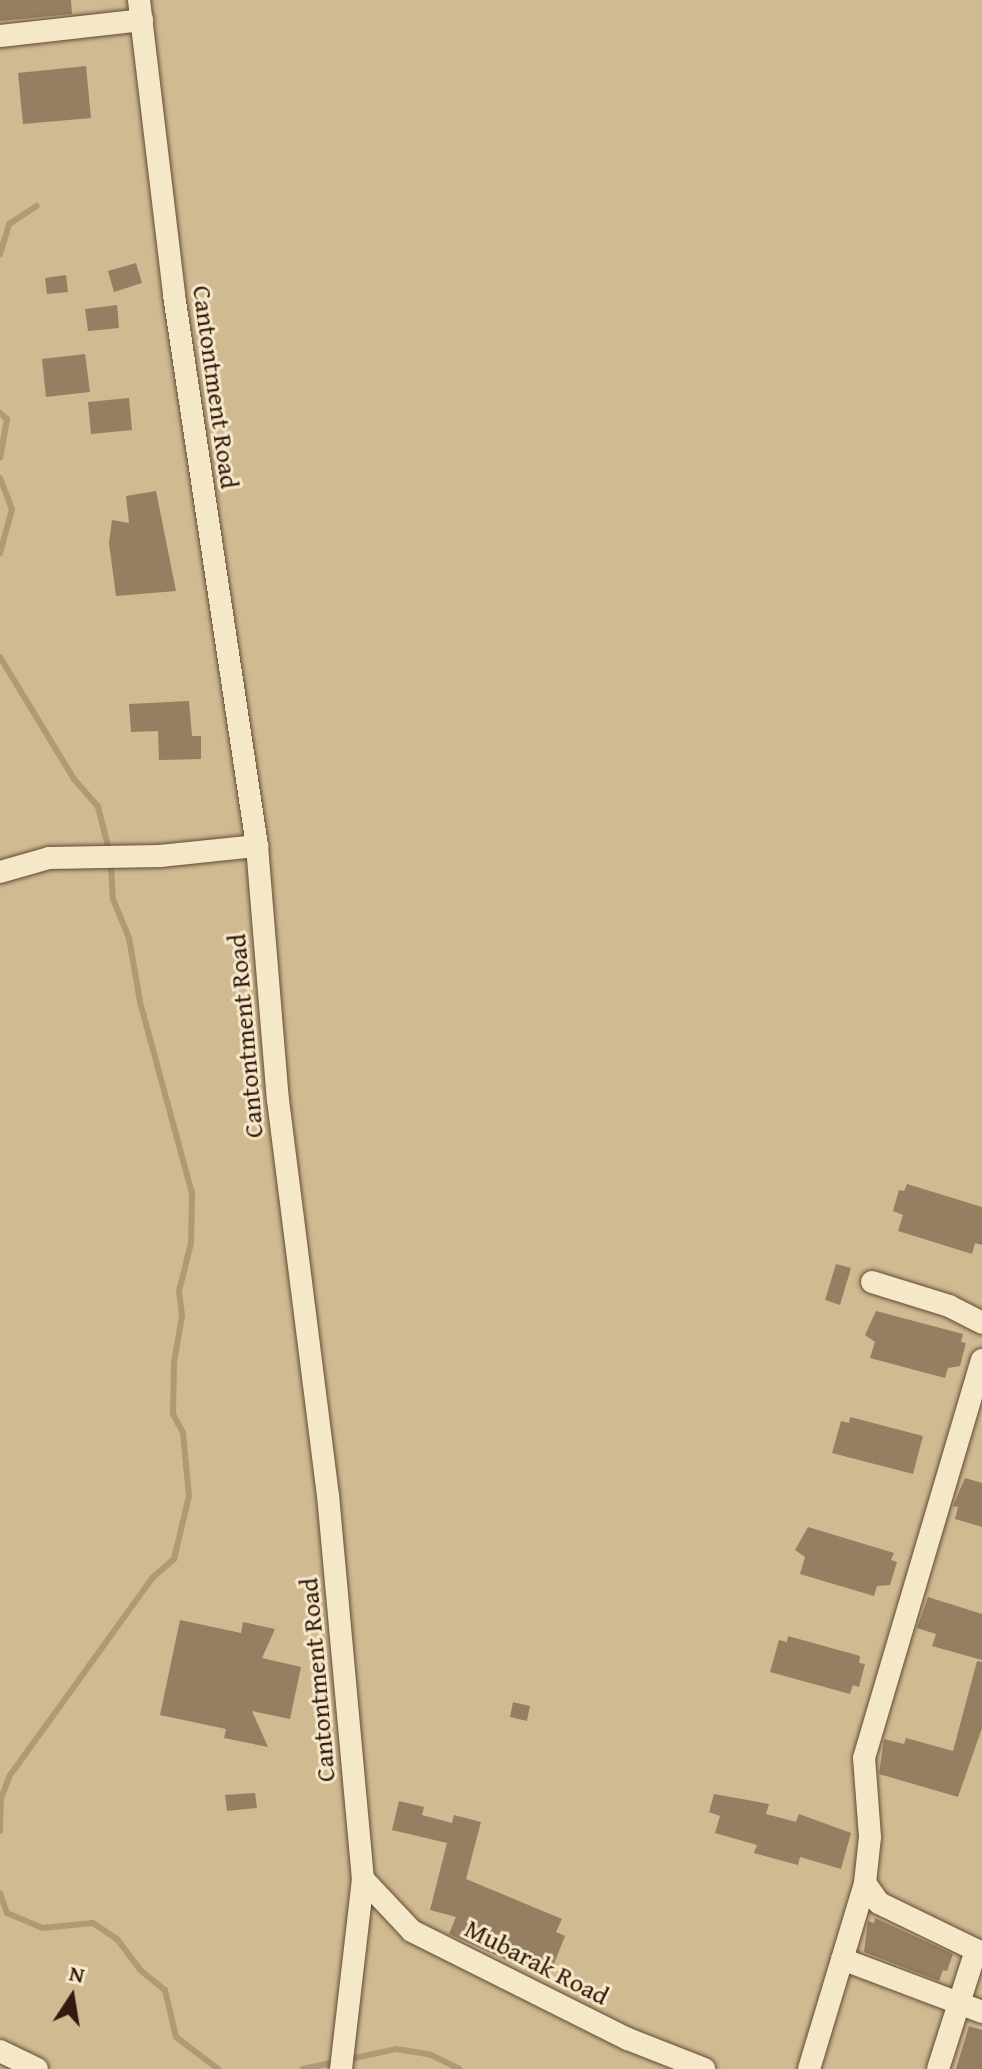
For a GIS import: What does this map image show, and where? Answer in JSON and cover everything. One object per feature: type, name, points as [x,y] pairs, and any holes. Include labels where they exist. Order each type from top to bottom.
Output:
[{"type":"street","points":[[0,36],[140,10]]},
{"type":"street","name":"Cantontment Road","points":[[140,10],[174,295],[257,846],[278,1100],[328,1495],[363,1879],[341,2069]]},
{"type":"street","points":[[0,872],[49,858],[160,856],[257,846]]},
{"type":"street","points":[[872,1282],[949,1306],[982,1323]]},
{"type":"street","points":[[809,2069],[865,1883],[870,1837],[864,1758],[982,1360]]},
{"type":"street","name":"Mubarak Road","points":[[363,1879],[412,1931],[628,2039],[704,2069]]},
{"type":"street","points":[[865,1883],[879,1903],[976,1950],[938,2069]]},
{"type":"street","points":[[842,1959],[982,2012]]},
{"type":"street","points":[[0,2051],[37,2069]]},
{"type":"shaded area","points":[[0,0],[982,0],[982,2069],[0,2069]]},
{"type":"building","points":[[0,0],[71,0],[72,14],[0,21]]},
{"type":"building","points":[[86,66],[91,118],[23,124],[18,73]]},
{"type":"building","points":[[136,263],[142,283],[114,292],[108,271]]},
{"type":"building","points":[[66,275],[68,292],[47,294],[45,278]]},
{"type":"building","points":[[117,305],[119,328],[88,331],[85,309]]},
{"type":"building","points":[[85,354],[90,392],[46,397],[42,359]]},
{"type":"building","points":[[129,398],[132,430],[91,434],[88,402]]},
{"type":"building","points":[[156,491],[176,591],[116,596],[109,543],[112,520],[129,523],[126,496]]},
{"type":"building","points":[[189,701],[192,736],[201,736],[201,759],[159,760],[158,731],[131,732],[129,704]]},
{"type":"building","points":[[907,1184],[982,1207],[982,1245],[975,1243],[972,1254],[898,1231],[903,1215],[893,1211],[899,1190],[904,1191]]},
{"type":"building","points":[[836,1264],[851,1268],[840,1305],[825,1300]]},
{"type":"building","points":[[876,1311],[963,1334],[961,1342],[966,1343],[960,1366],[948,1368],[945,1378],[870,1358],[875,1342],[865,1335]]},
{"type":"building","points":[[850,1417],[923,1436],[913,1474],[832,1453],[841,1421],[849,1423]]},
{"type":"building","points":[[965,1478],[982,1483],[982,1527],[955,1519],[958,1507],[953,1506]]},
{"type":"building","points":[[808,1527],[894,1553],[891,1560],[897,1562],[890,1585],[877,1586],[874,1596],[800,1574],[805,1557],[795,1550]]},
{"type":"building","points":[[928,1597],[982,1614],[982,1660],[932,1646],[936,1634],[917,1628]]},
{"type":"building","points":[[180,1620],[241,1633],[243,1622],[275,1629],[262,1658],[301,1667],[290,1719],[252,1711],[268,1747],[224,1738],[226,1729],[160,1715]]},
{"type":"building","points":[[788,1636],[860,1656],[859,1663],[865,1664],[859,1687],[853,1685],[850,1694],[770,1672],[779,1640],[787,1642]]},
{"type":"building","points":[[977,1661],[982,1662],[982,1728],[958,1797],[879,1774],[884,1739],[904,1744],[906,1738],[953,1751]]},
{"type":"building","points":[[513,1702],[530,1706],[527,1721],[510,1717]]},
{"type":"building","points":[[255,1793],[257,1808],[227,1811],[225,1795]]},
{"type":"building","points":[[714,1794],[769,1804],[766,1814],[796,1822],[799,1814],[851,1833],[841,1869],[800,1857],[798,1865],[754,1853],[757,1845],[715,1833],[720,1816],[709,1812]]},
{"type":"building","points":[[399,1801],[424,1807],[422,1815],[452,1823],[454,1815],[481,1822],[466,1879],[562,1919],[556,1932],[565,1936],[548,1979],[449,1934],[456,1917],[430,1910],[447,1843],[392,1830]]},
{"type":"building","points":[[875,1918],[953,1954],[947,1971],[943,1970],[939,1981],[864,1952],[868,1921],[874,1923]]},
{"type":"building","points":[[969,2026],[982,2030],[982,2069],[956,2069]]},
{"type":"waterway","points":[[0,254],[9,224],[37,206]]},
{"type":"waterway","points":[[0,413],[7,419],[0,457]]},
{"type":"waterway","points":[[0,478],[12,509],[0,553]]},
{"type":"waterway","points":[[0,657],[74,779],[98,807],[110,854],[113,899],[129,938],[140,1002],[192,1193],[191,1243],[179,1291],[182,1316],[174,1363],[173,1414],[183,1433],[189,1496],[174,1559],[153,1577],[10,1775],[1,1799],[0,1831]]},
{"type":"waterway","points":[[0,1893],[7,1913],[42,1928],[93,1923],[117,1939],[140,1970],[165,1990],[176,2037],[218,2069]]},
{"type":"waterway","points":[[303,2069],[396,2049],[429,2054],[460,2069]]}]
